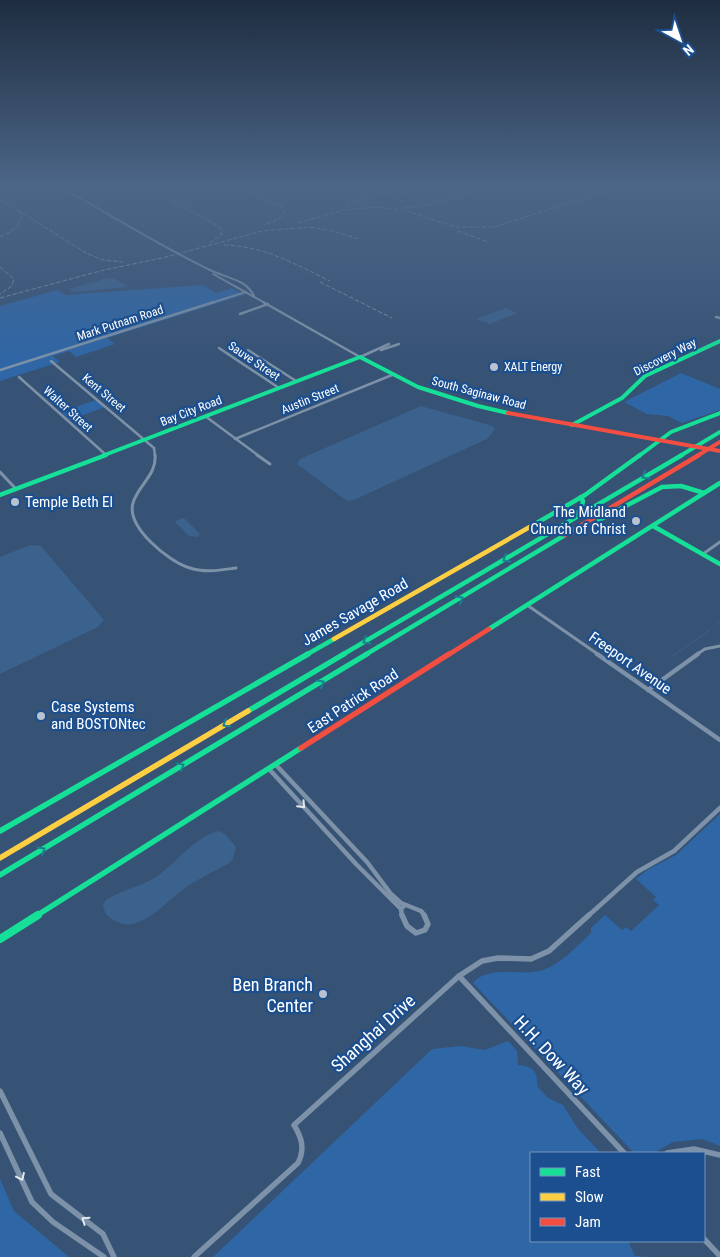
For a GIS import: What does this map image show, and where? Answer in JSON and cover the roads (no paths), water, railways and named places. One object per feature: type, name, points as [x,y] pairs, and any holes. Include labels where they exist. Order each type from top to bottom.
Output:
[{"type":"main road","name":"Discovery Way","points":[[572,425],[579,419],[621,398],[638,380],[645,376],[720,341]]},
{"type":"main road","name":"South Saginaw Road","points":[[360,357],[392,375],[425,390],[458,400],[509,413],[720,451]]},
{"type":"main road","name":"Bay City Road","points":[[0,495],[360,357]]},
{"type":"main road","name":"James Savage Road","points":[[0,831],[581,497],[658,441],[683,426],[720,413]]},
{"type":"main road","points":[[0,858],[720,432]]},
{"type":"main road","points":[[0,875],[718,444]]},
{"type":"main road","name":"East Patrick Road","points":[[0,939],[720,483]]},
{"type":"main road","points":[[536,553],[660,488],[682,486],[704,493]]},
{"type":"main road","points":[[561,526],[582,510],[584,502],[581,497]]},
{"type":"main road","points":[[653,526],[720,564]]},
{"type":"street","name":"South Saginaw Road","points":[[164,245],[360,357]]},
{"type":"street","name":"South Saginaw Road","points":[[210,270],[245,284],[250,288],[254,296]]},
{"type":"street","name":"Mark Putnam Road","points":[[0,370],[246,292]]},
{"type":"street","points":[[240,314],[268,304]]},
{"type":"street","points":[[716,317],[720,318]]},
{"type":"street","name":"Bay City Road","points":[[360,357],[389,344]]},
{"type":"street","points":[[372,353],[399,344]]},
{"type":"street","name":"Sauve Street","points":[[219,348],[279,388]]},
{"type":"street","points":[[248,350],[296,381]]},
{"type":"street","name":"Kent Street","points":[[51,361],[145,439]]},
{"type":"street","name":"Austin Street","points":[[235,439],[392,375]]},
{"type":"street","name":"Walter Street","points":[[19,377],[105,454]]},
{"type":"street","points":[[205,416],[270,464]]},
{"type":"street","points":[[145,439],[154,448],[156,459],[154,469],[135,499],[132,510],[135,522],[141,531],[165,555],[186,568],[201,572],[218,572],[236,568]]},
{"type":"street","points":[[0,472],[16,489]]},
{"type":"street","points":[[703,554],[720,542]]},
{"type":"street","name":"Freeport Avenue","points":[[527,605],[720,740]]},
{"type":"street","points":[[648,690],[705,649],[720,646]]},
{"type":"street","points":[[269,770],[356,864],[402,907],[414,907],[422,913],[428,924],[424,930],[417,932],[402,922],[402,907],[383,885],[378,875],[276,765]]},
{"type":"street","name":"Shanghai Drive","points":[[194,1257],[298,1162],[303,1144],[300,1133],[294,1124],[459,976],[482,961],[498,958],[531,959],[544,955],[556,947],[625,882],[643,868],[674,851],[720,808]]},
{"type":"street","name":"H.H. Dow Way","points":[[459,976],[623,1152]]},
{"type":"street","points":[[0,1091],[51,1194],[103,1234],[114,1257]]},
{"type":"street","points":[[0,1133],[32,1202],[53,1222],[104,1257]]},
{"type":"street","points":[[670,1152],[684,1148],[704,1149],[720,1155]]},
{"type":"street","points":[[705,1240],[720,1256]]},
{"type":"waterway","points":[[716,625],[720,622]]},
{"type":"waterway","points":[[673,656],[711,629]]},
{"type":"railway","points":[[73,245],[103,260],[123,262]]},
{"type":"railway","points":[[0,298],[100,271],[166,257],[212,245]]},
{"type":"railway","points":[[224,245],[266,252],[292,262],[330,281]]},
{"type":"railway","points":[[0,267],[14,279],[12,286],[0,294]]},
{"type":"railway","points":[[320,282],[392,318]]},
{"type":"place","name":"XALT Energy","points":[[494,367]]},
{"type":"place","name":"Temple Beth El","points":[[15,502]]},
{"type":"place","name":"The Midland Church of Christ","points":[[636,521]]},
{"type":"place","name":"Case Systems and BOSTONtec","points":[[41,716]]},
{"type":"place","name":"Ben Branch Center","points":[[323,994]]}]
